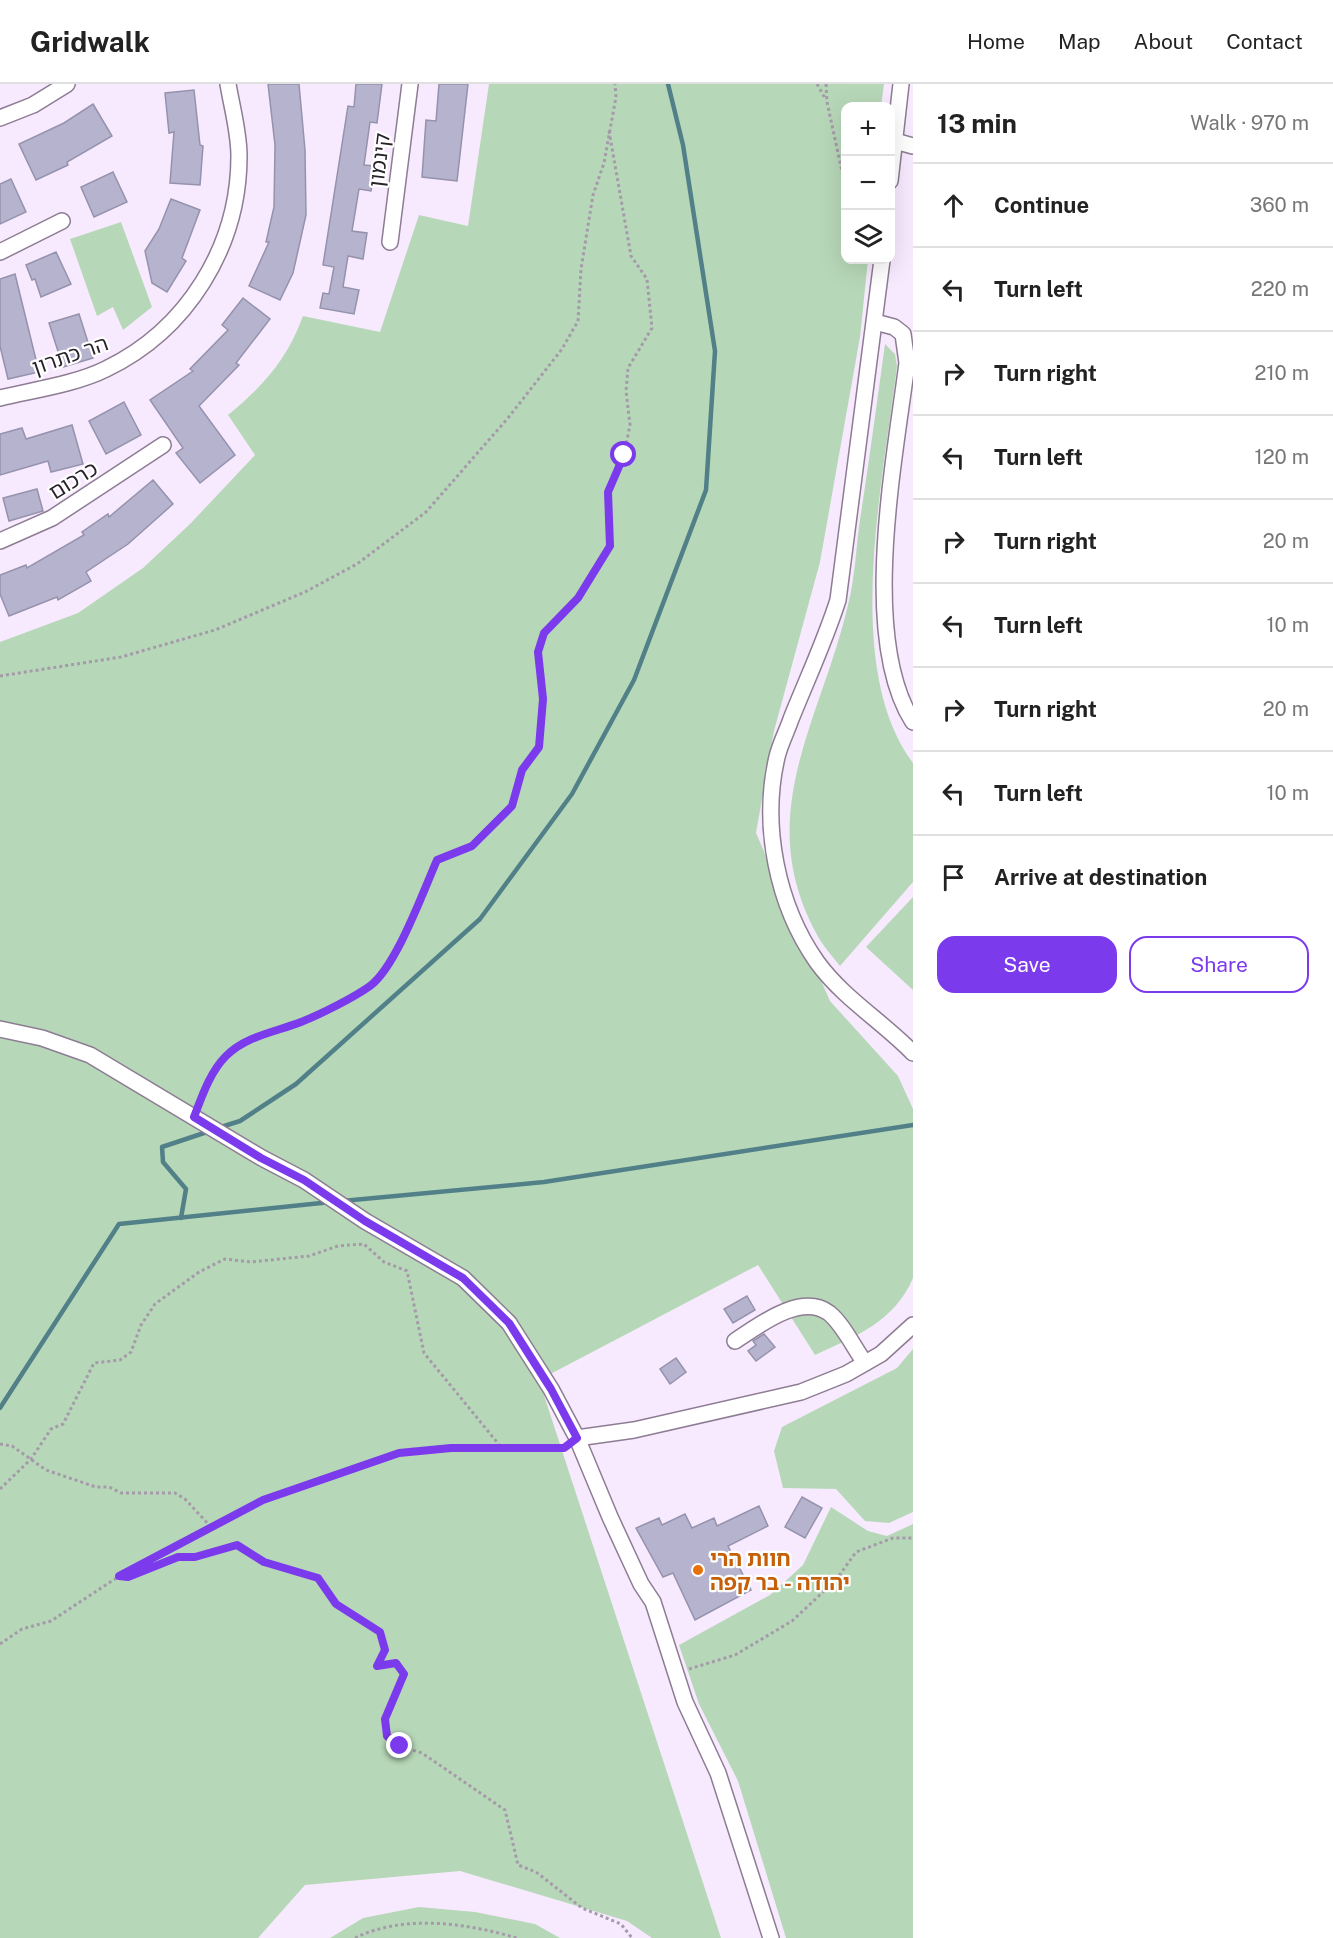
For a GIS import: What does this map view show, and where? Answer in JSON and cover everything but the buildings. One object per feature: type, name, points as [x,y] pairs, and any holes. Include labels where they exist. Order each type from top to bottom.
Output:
[{"type":"street","points":[[0,118],[33,105],[67,84]]},
{"type":"street","name":"הר כתרון","points":[[0,398],[105,370],[170,326],[195,296],[227,233],[235,197],[239,156],[228,84]]},
{"type":"street","name":"קינמון","points":[[390,242],[410,84]]},
{"type":"street","points":[[902,84],[895,141],[913,146]]},
{"type":"street","points":[[0,252],[62,221]]},
{"type":"street","points":[[882,264],[838,600],[826,638],[777,756],[769,807],[773,844],[784,894],[813,954],[849,996],[913,1053]]},
{"type":"street","points":[[875,322],[894,327],[903,334],[907,363],[884,548],[883,586],[885,619],[896,680],[913,722]]},
{"type":"street","name":"כרכום","points":[[0,541],[52,518],[164,445]]},
{"type":"street","points":[[0,1029],[42,1038],[90,1055],[261,1158],[304,1180],[365,1221],[463,1278],[509,1323],[551,1389],[577,1438],[614,1527],[641,1584],[653,1602],[685,1702],[718,1773],[760,1895],[771,1938]]},
{"type":"street","points":[[735,1341],[770,1318],[803,1307],[818,1307],[831,1315],[865,1363]]},
{"type":"street","points":[[577,1438],[634,1430],[801,1392],[881,1354],[913,1325]]},
{"type":"path","points":[[0,676],[121,657],[215,630],[305,592],[346,570],[426,512],[508,418],[562,349],[578,321],[581,269],[593,195],[604,163],[616,97],[615,84]]},
{"type":"path","points":[[817,84],[826,102]]},
{"type":"path","points":[[826,84],[826,102],[841,168]]},
{"type":"path","points":[[194,1117],[204,1088],[226,1057],[249,1040],[303,1021],[370,986],[384,972],[437,860],[472,846],[512,806],[522,770],[539,747],[543,699],[538,652],[544,633],[578,598],[610,546],[608,492],[624,455],[630,425],[626,391],[628,368],[652,328],[647,279],[631,255],[609,131]]},
{"type":"path","points":[[0,1489],[31,1459],[51,1429],[63,1424],[94,1363],[120,1360],[131,1352],[141,1325],[155,1304],[199,1272],[225,1259],[251,1262],[309,1256],[338,1246],[364,1244],[384,1262],[407,1271],[424,1353],[501,1448]]},
{"type":"path","points":[[0,1644],[22,1629],[51,1621],[119,1576],[263,1500],[399,1453],[451,1448],[564,1448],[577,1438]]},
{"type":"path","points":[[0,1444],[12,1446],[46,1470],[96,1487],[109,1487],[122,1493],[175,1493],[185,1499],[211,1527]]},
{"type":"path","points":[[675,1673],[735,1655],[792,1621],[836,1580],[855,1552],[893,1538],[913,1538]]},
{"type":"path","points":[[119,1576],[128,1577],[178,1557],[195,1557],[237,1545],[264,1562],[318,1578],[336,1604],[380,1632],[385,1650],[377,1666],[396,1663],[404,1674],[385,1719],[387,1736],[400,1746],[422,1753],[505,1810],[518,1865],[536,1872],[582,1908],[621,1924],[632,1938]]},
{"type":"path","points":[[355,1938],[370,1931],[417,1922],[487,1929],[517,1938]]},
{"type":"green space","points":[[489,84],[884,84],[882,102],[841,102],[841,264],[868,264],[860,337],[820,562],[774,731],[756,833],[830,1001],[898,1076],[913,1109],[913,1278],[905,1293],[884,1317],[859,1334],[815,1355],[758,1265],[539,1380],[721,1938],[652,1938],[627,1921],[460,1871],[305,1885],[258,1938],[0,1938],[0,642],[78,613],[143,568],[191,523],[255,455],[228,415],[273,371],[297,332],[303,316],[380,332],[419,215],[468,226]]},
{"type":"green space","points":[[121,222],[152,307],[123,330],[113,307],[97,316],[70,239]]},
{"type":"green space","points":[[885,344],[895,354],[897,366],[877,516],[873,571],[873,625],[878,676],[891,723],[913,763],[913,882],[840,966],[818,937],[798,889],[790,847],[791,807],[798,768],[809,728],[836,647],[850,595]]},
{"type":"green space","points":[[913,897],[913,990],[866,947]]},
{"type":"green space","points":[[913,1349],[913,1512],[889,1523],[865,1521],[836,1489],[783,1488],[774,1451],[782,1427],[897,1368]]},
{"type":"green space","points":[[831,1507],[868,1531],[887,1536],[913,1524],[913,1938],[786,1938],[738,1781],[699,1704],[679,1645],[770,1595],[803,1565]]},
{"type":"green space","points":[[419,1907],[475,1912],[535,1924],[560,1938],[330,1938],[363,1918]]},
{"type":"waterway","points":[[221,1127],[240,1121],[296,1084],[480,919],[572,794],[634,680],[706,490],[715,351],[683,145],[668,84]]},
{"type":"waterway","points":[[342,1201],[544,1182],[913,1125]]},
{"type":"waterway","points":[[181,1218],[186,1189],[163,1162],[162,1147],[210,1131]]},
{"type":"waterway","points":[[0,1408],[119,1224],[331,1202]]},
{"type":"place","name":"חוות הרי יהודה - בר קפה","points":[[698,1570]]},
{"type":"route","points":[[400,1746],[387,1736],[385,1719],[404,1674],[396,1663],[377,1666],[385,1650],[380,1632],[336,1604],[318,1578],[264,1562],[237,1545],[195,1557],[178,1557],[128,1577],[119,1576],[263,1500],[399,1453],[451,1448],[564,1448],[577,1438],[572,1433],[551,1389],[509,1323],[463,1278],[365,1221],[304,1180],[261,1158],[194,1117],[204,1088],[226,1057],[249,1040],[303,1021],[370,986],[384,972],[437,860],[472,846],[512,806],[522,770],[539,747],[543,699],[538,652],[544,633],[578,598],[610,546],[608,492],[624,455]]}]
